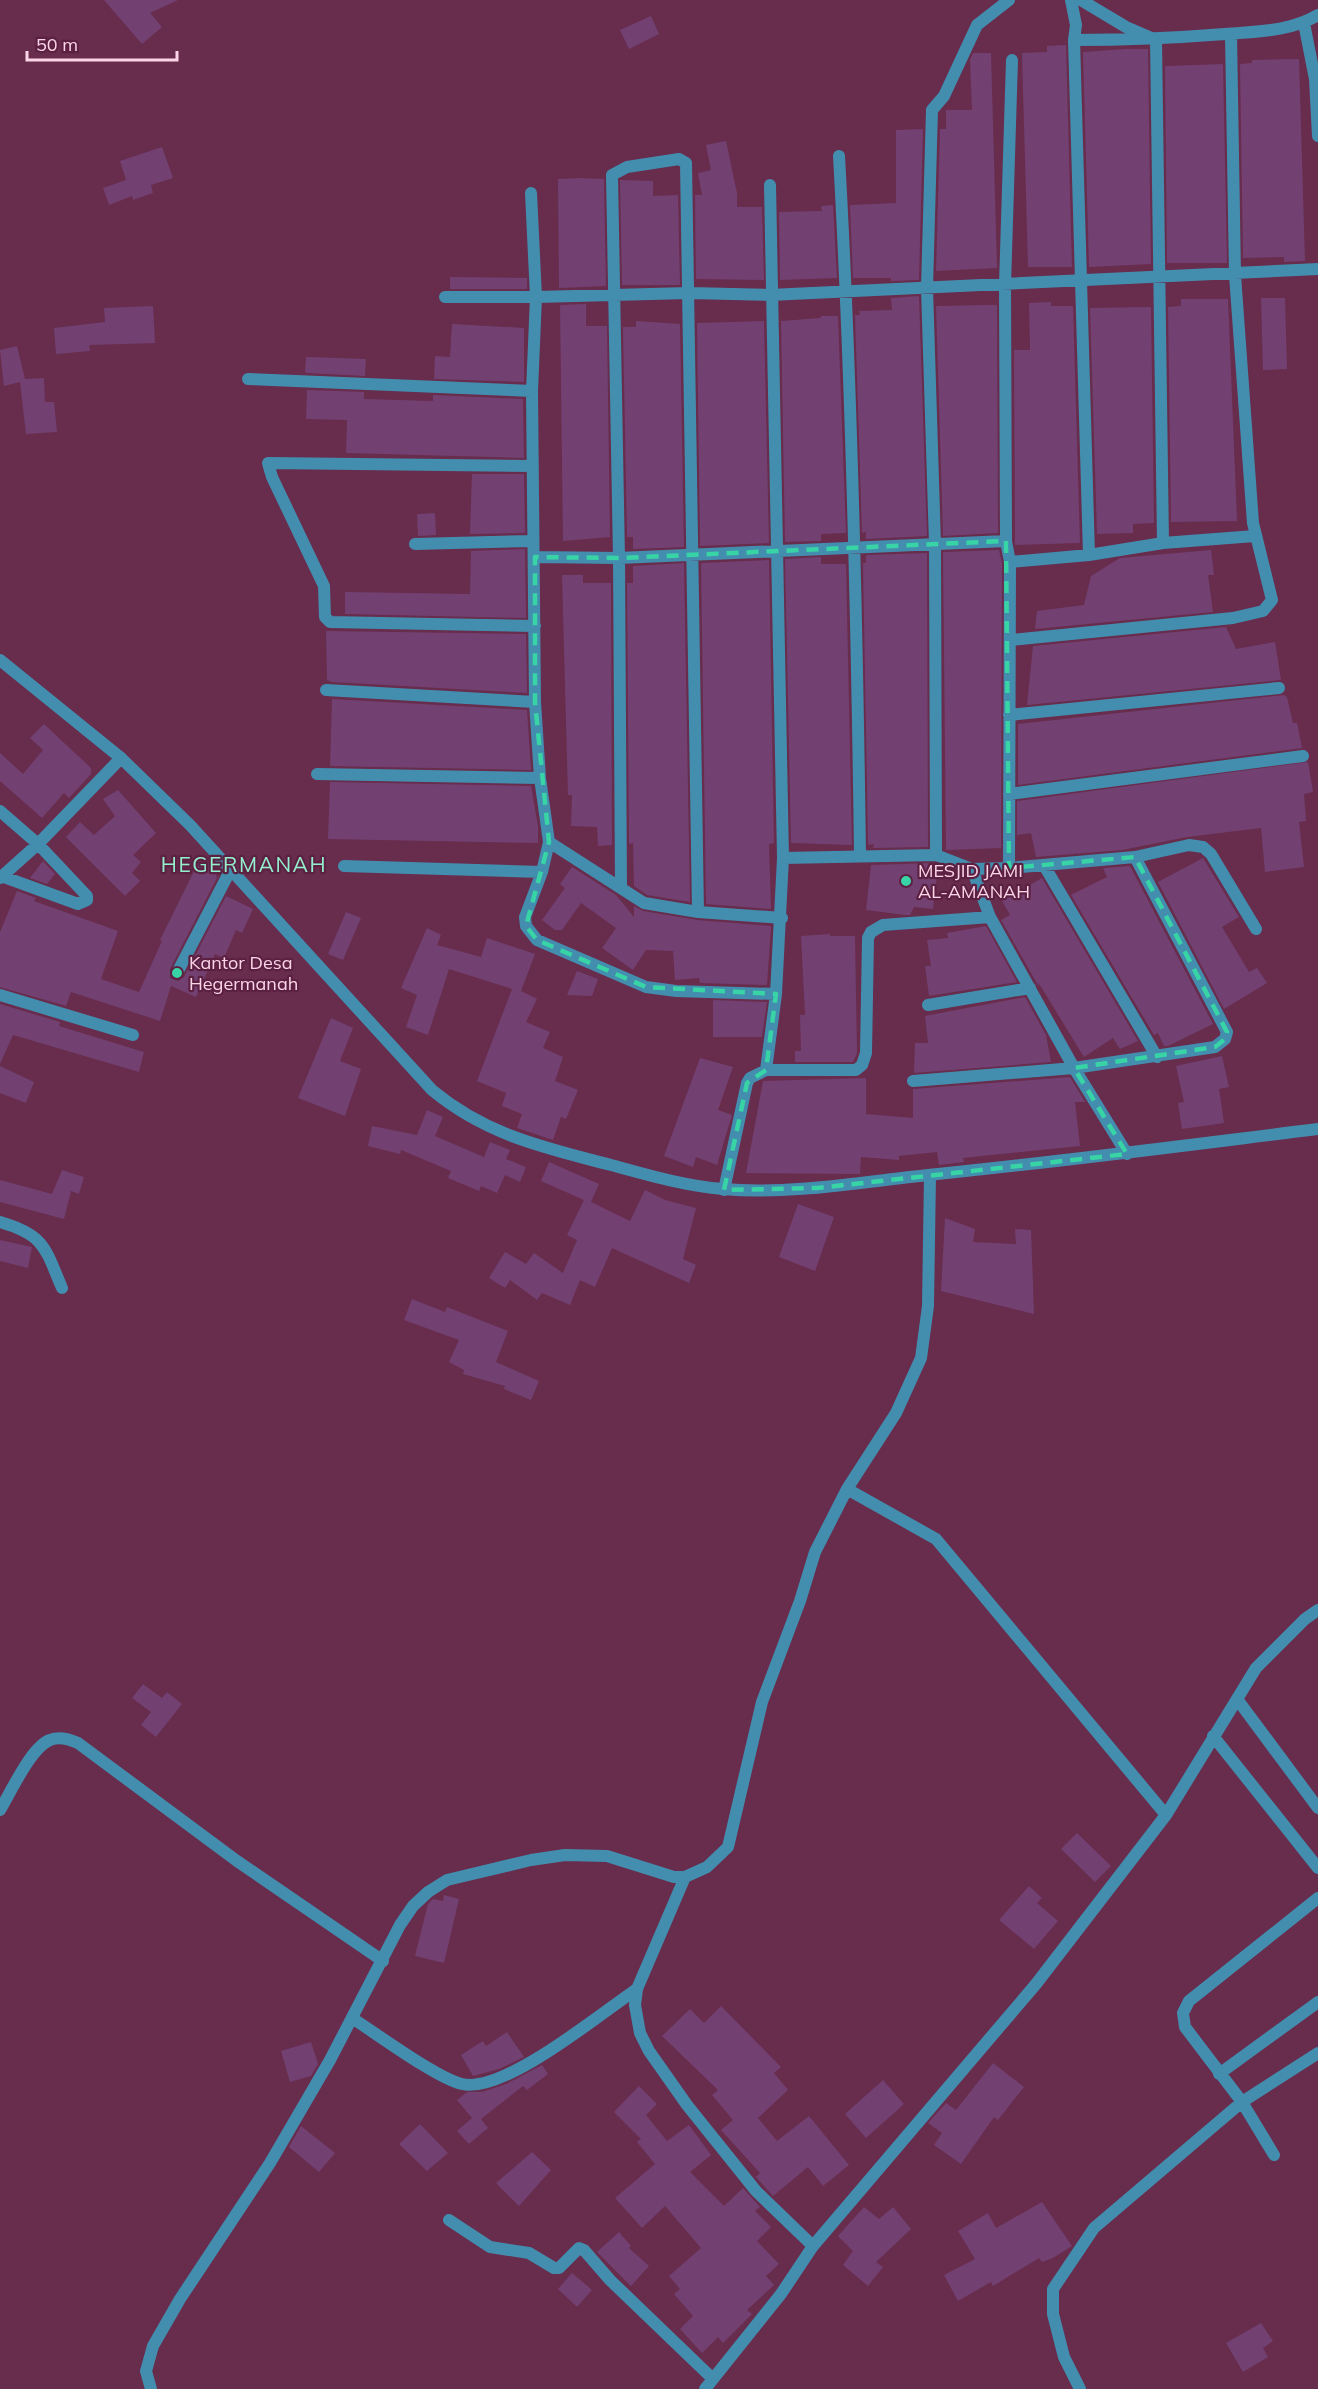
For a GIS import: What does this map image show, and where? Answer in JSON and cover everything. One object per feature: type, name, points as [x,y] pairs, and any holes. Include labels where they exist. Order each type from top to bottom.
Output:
[{"type":"street","points":[[936,855],[935,544],[927,288],[932,110],[944,96],[977,25],[1009,0]]},
{"type":"street","points":[[1071,0],[1076,25],[1074,40],[1089,555]]},
{"type":"street","points":[[1081,0],[1126,27],[1156,40]]},
{"type":"street","points":[[1074,40],[1156,40],[1272,31],[1304,23],[1318,15]]},
{"type":"street","points":[[1304,23],[1315,79],[1318,136]]},
{"type":"street","points":[[1010,640],[1233,618],[1263,611],[1272,600],[1255,536],[1235,275],[1231,34]]},
{"type":"street","points":[[1156,40],[1163,543]]},
{"type":"street","points":[[1009,868],[1010,562],[1006,541],[1005,285],[1011,60]]},
{"type":"street","points":[[839,156],[847,292],[855,548],[860,855]]},
{"type":"street","points":[[621,888],[619,558],[612,176],[627,167],[674,159],[686,163],[698,912]]},
{"type":"street","points":[[766,1070],[776,994],[782,918],[783,858],[770,295],[770,185]]},
{"type":"street","points":[[531,193],[536,297],[532,391],[535,702],[540,778],[549,842],[542,872],[525,917],[526,926],[537,940],[646,987],[676,991],[776,994]]},
{"type":"street","points":[[445,297],[689,293],[770,295],[1235,275],[1318,269]]},
{"type":"street","points":[[248,379],[532,391]]},
{"type":"street","points":[[533,466],[268,463],[277,488],[324,586],[325,617],[330,622],[535,626]]},
{"type":"street","points":[[1010,562],[1089,555],[1163,543],[1255,536]]},
{"type":"street","points":[[415,544],[532,541]]},
{"type":"street","points":[[535,557],[619,558],[1006,541]]},
{"type":"street","points":[[0,660],[121,758],[190,825],[425,1082],[455,1109],[478,1123],[531,1144],[678,1183],[724,1190],[817,1188],[1127,1154],[1318,1129]]},
{"type":"street","points":[[1009,715],[1279,688]]},
{"type":"street","points":[[326,690],[535,702]]},
{"type":"street","points":[[1010,794],[1303,756]]},
{"type":"street","points":[[0,811],[38,844],[87,896],[84,903],[78,904],[1,877],[38,844],[121,758]]},
{"type":"street","points":[[317,774],[540,778]]},
{"type":"street","points":[[549,842],[644,903],[698,912],[782,918]]},
{"type":"street","points":[[783,858],[936,855],[972,869],[1045,867],[1135,857],[1189,845],[1203,847],[1211,854],[1256,929]]},
{"type":"street","points":[[913,1082],[1074,1068],[1157,1057],[1215,1047],[1225,1039],[1227,1032],[1135,857]]},
{"type":"street","points":[[344,866],[542,872]]},
{"type":"street","points":[[1045,867],[1157,1057]]},
{"type":"street","points":[[177,973],[231,869]]},
{"type":"street","points":[[972,869],[990,917],[1074,1068],[1127,1154]]},
{"type":"street","points":[[724,1190],[750,1077],[766,1070],[856,1070],[862,1065],[866,1053],[868,938],[875,928],[883,925],[990,917]]},
{"type":"street","points":[[928,1005],[1030,988]]},
{"type":"street","points":[[0,996],[133,1035]]},
{"type":"street","points":[[151,2389],[146,2371],[153,2346],[180,2299],[270,2163],[413,1906],[428,1892],[447,1880],[566,1855],[607,1856],[674,1877],[685,1877],[707,1868],[728,1847],[762,1702],[800,1601],[814,1552],[847,1489],[896,1413],[921,1358],[928,1306],[930,1175]]},
{"type":"street","points":[[0,1222],[36,1237],[45,1249],[62,1288]]},
{"type":"street","points":[[847,1489],[936,1539],[1166,1815]]},
{"type":"street","points":[[705,2389],[781,2294],[813,2246],[1036,1984],[1166,1815],[1256,1668],[1305,1619],[1318,1610]]},
{"type":"street","points":[[1237,1699],[1318,1808]]},
{"type":"street","points":[[1213,1736],[1318,1868]]},
{"type":"street","points":[[0,1810],[34,1753],[45,1742],[55,1738],[78,1743],[237,1861],[383,1961]]},
{"type":"street","points":[[685,1877],[637,1989],[635,2005],[639,2033],[687,2105],[756,2191],[813,2246]]},
{"type":"street","points":[[1274,2155],[1242,2102],[1185,2026],[1184,2013],[1189,2001],[1318,1898]]},
{"type":"street","points":[[352,2018],[444,2076],[464,2085],[502,2079],[525,2067],[637,1989]]},
{"type":"street","points":[[1219,2074],[1318,2002]]},
{"type":"street","points":[[1080,2389],[1064,2357],[1053,2314],[1053,2289],[1095,2228],[1242,2102],[1318,2053]]},
{"type":"street","points":[[449,2220],[490,2247],[529,2253],[554,2268],[559,2268],[579,2248],[584,2250],[610,2280],[713,2379]]},
{"type":"highlighted area","points":[[1006,541],[1009,868],[1135,857],[1227,1032],[1225,1039],[1215,1047],[1074,1068],[1127,1154],[817,1188],[724,1190],[747,1083],[766,1070],[776,994],[646,987],[537,940],[526,926],[549,842],[535,702],[535,557],[619,558]]},
{"type":"building","points":[[104,0],[178,0],[150,13],[162,27],[142,44]]},
{"type":"building","points":[[651,16],[659,34],[629,49],[620,30]]},
{"type":"building","points":[[1066,45],[1072,267],[1028,267],[1022,53],[1047,52],[1047,46]]},
{"type":"building","points":[[1148,49],[1151,264],[1089,267],[1083,52]]},
{"type":"building","points":[[973,53],[991,53],[997,268],[936,271],[940,129],[946,129],[946,110],[972,110],[970,60]]},
{"type":"building","points":[[1299,59],[1305,261],[1284,262],[1284,257],[1243,258],[1240,64],[1252,63],[1252,60]]},
{"type":"building","points":[[1223,64],[1227,263],[1167,263],[1165,66]]},
{"type":"building","points":[[923,129],[919,280],[891,281],[891,278],[853,278],[850,205],[896,203],[896,130]]},
{"type":"building","points":[[726,141],[737,193],[737,207],[762,207],[764,280],[696,279],[695,195],[702,195],[698,173],[711,170],[706,145]]},
{"type":"building","points":[[162,147],[173,178],[151,185],[153,193],[133,200],[132,196],[109,205],[103,188],[126,180],[120,161]]},
{"type":"building","points":[[558,179],[604,179],[606,286],[559,288]]},
{"type":"building","points":[[620,180],[653,181],[653,196],[678,195],[680,285],[622,285]]},
{"type":"building","points":[[833,205],[837,278],[780,280],[779,212],[822,211],[821,206]]},
{"type":"building","points":[[450,277],[527,278],[527,289],[450,289]]},
{"type":"building","points":[[919,296],[927,536],[866,539],[866,532],[862,533],[855,315],[860,315],[859,311],[892,310],[891,298]]},
{"type":"building","points":[[1261,298],[1285,298],[1287,369],[1263,370]]},
{"type":"building","points":[[1181,299],[1228,299],[1237,521],[1171,522],[1168,307],[1181,306]]},
{"type":"building","points":[[1051,302],[1051,306],[1073,306],[1080,543],[1015,545],[1014,350],[1030,350],[1029,303]]},
{"type":"building","points":[[586,304],[586,326],[607,326],[610,537],[563,541],[560,305]]},
{"type":"building","points":[[997,305],[998,533],[943,536],[936,306]]},
{"type":"building","points":[[153,306],[155,343],[89,345],[90,351],[56,354],[54,328],[105,322],[104,308]]},
{"type":"building","points":[[1151,307],[1154,523],[1133,524],[1133,533],[1097,534],[1090,308]]},
{"type":"building","points":[[821,316],[838,316],[846,533],[821,534],[821,541],[785,542],[781,321],[821,318]]},
{"type":"building","points":[[636,321],[680,324],[684,547],[633,549],[633,537],[627,537],[623,327],[636,327]]},
{"type":"building","points":[[764,321],[769,543],[700,546],[697,323]]},
{"type":"building","points":[[452,324],[524,328],[524,382],[434,379],[435,356],[450,357]]},
{"type":"building","points":[[17,346],[25,379],[44,378],[45,402],[54,402],[57,432],[26,434],[20,382],[4,386],[0,350]]},
{"type":"building","points":[[306,357],[366,359],[365,376],[307,373],[305,372]]},
{"type":"building","points":[[307,390],[364,392],[364,399],[433,401],[433,395],[523,399],[524,458],[346,453],[347,420],[306,419]]},
{"type":"building","points":[[472,474],[524,474],[525,533],[470,534]]},
{"type":"building","points":[[435,513],[436,535],[418,536],[417,514]]},
{"type":"building","points":[[525,549],[526,618],[345,614],[345,592],[470,594],[471,551]]},
{"type":"building","points":[[999,550],[1002,563],[1001,848],[946,850],[943,552]]},
{"type":"building","points":[[1211,550],[1214,575],[1208,575],[1213,612],[1035,629],[1037,611],[1084,605],[1091,576],[1120,558]]},
{"type":"building","points":[[927,553],[928,847],[873,848],[874,844],[868,845],[863,563],[866,563],[866,555]]},
{"type":"building","points":[[821,557],[821,564],[846,564],[852,845],[791,843],[785,559]]},
{"type":"building","points":[[769,560],[774,843],[769,844],[771,909],[706,904],[701,563]]},
{"type":"building","points":[[684,563],[690,902],[647,895],[634,886],[633,843],[629,844],[627,583],[633,583],[633,566]]},
{"type":"building","points":[[562,575],[583,575],[583,583],[611,583],[612,845],[598,846],[597,827],[571,826],[572,795],[568,795]]},
{"type":"building","points":[[1226,627],[1236,649],[1275,642],[1281,680],[1027,705],[1033,646]]},
{"type":"building","points":[[326,631],[526,634],[527,693],[332,682],[327,680]]},
{"type":"building","points":[[1284,695],[1287,697],[1293,723],[1297,723],[1302,748],[1018,785],[1018,724]]},
{"type":"building","points":[[332,699],[527,710],[531,770],[330,766]]},
{"type":"building","points":[[44,724],[91,768],[91,774],[69,798],[64,793],[42,818],[0,781],[0,753],[23,774],[43,750],[30,738]]},
{"type":"building","points":[[1308,762],[1313,792],[1304,794],[1306,821],[1299,822],[1304,867],[1265,872],[1261,828],[1187,837],[1122,850],[1036,857],[1031,833],[1017,835],[1017,801]]},
{"type":"building","points":[[330,782],[531,786],[538,826],[538,843],[328,839]]},
{"type":"building","points":[[118,790],[156,833],[133,855],[141,862],[132,873],[140,881],[125,896],[66,837],[80,822],[94,835],[115,816],[103,799]]},
{"type":"building","points":[[1203,858],[1239,917],[1222,927],[1249,972],[1257,968],[1267,983],[1224,1009],[1158,882]]},
{"type":"building","points":[[43,861],[55,874],[47,884],[30,878]]},
{"type":"building","points":[[212,862],[217,878],[170,969],[170,978],[178,981],[184,977],[226,896],[253,909],[242,933],[236,930],[224,958],[215,954],[196,997],[171,986],[160,1021],[71,992],[66,1006],[0,987],[0,932],[17,891],[36,898],[34,901],[118,931],[101,979],[139,992],[162,941],[160,940],[197,865]]},
{"type":"building","points":[[935,863],[938,865],[933,909],[914,907],[910,915],[866,910],[871,865]]},
{"type":"building","points":[[1130,866],[1213,1024],[1168,1046],[1164,1046],[1158,1033],[1154,1035],[1071,895],[1107,877],[1103,868]]},
{"type":"building","points":[[572,867],[616,895],[634,917],[634,906],[643,911],[697,920],[771,926],[767,985],[700,983],[699,978],[675,980],[673,951],[646,950],[633,970],[602,948],[616,928],[581,903],[562,930],[555,930],[542,920],[565,888],[560,884]]},
{"type":"building","points":[[1042,878],[1138,1041],[1120,1049],[1113,1038],[1084,1057],[1038,982],[1039,987],[1001,920],[1010,915],[1002,901]]},
{"type":"building","points":[[346,912],[361,918],[343,960],[328,954]]},
{"type":"building","points":[[986,926],[1017,982],[929,996],[925,966],[931,966],[927,940],[948,938],[947,933]]},
{"type":"building","points":[[427,928],[441,935],[437,945],[481,957],[487,938],[535,954],[521,991],[537,999],[526,1022],[550,1032],[543,1048],[563,1057],[555,1081],[578,1090],[566,1119],[561,1117],[553,1140],[517,1128],[522,1114],[502,1106],[506,1093],[477,1081],[512,989],[449,969],[428,1035],[406,1027],[417,995],[401,988]]},
{"type":"building","points":[[830,934],[830,936],[855,936],[857,1053],[853,1062],[795,1062],[795,1051],[801,1051],[800,1015],[805,1015],[801,936]]},
{"type":"building","points":[[577,971],[598,979],[592,996],[567,995]]},
{"type":"building","points":[[1025,997],[1046,1035],[1051,1062],[914,1073],[915,1043],[928,1043],[925,1016]]},
{"type":"building","points":[[713,1000],[767,1002],[762,1037],[713,1037]]},
{"type":"building","points":[[0,1004],[60,1022],[59,1026],[144,1052],[139,1072],[13,1035],[0,1064]]},
{"type":"building","points":[[331,1018],[353,1028],[340,1061],[361,1069],[345,1116],[298,1098]]},
{"type":"building","points":[[1222,1056],[1229,1087],[1219,1089],[1224,1123],[1182,1129],[1178,1103],[1184,1102],[1176,1066]]},
{"type":"building","points":[[700,1058],[733,1067],[718,1110],[732,1115],[717,1165],[696,1157],[693,1167],[664,1156]]},
{"type":"building","points":[[0,1066],[34,1082],[26,1103],[0,1093]]},
{"type":"building","points":[[1070,1077],[1085,1102],[1075,1102],[1080,1146],[963,1158],[964,1162],[939,1165],[937,1152],[899,1156],[899,1160],[861,1157],[860,1174],[746,1173],[763,1081],[866,1078],[866,1114],[913,1118],[913,1089]]},
{"type":"building","points":[[427,1110],[443,1117],[435,1136],[484,1157],[490,1142],[510,1150],[506,1159],[526,1167],[520,1182],[505,1175],[497,1193],[481,1186],[479,1191],[448,1178],[451,1171],[401,1150],[400,1154],[368,1146],[372,1126],[417,1135]]},
{"type":"building","points":[[549,1162],[599,1184],[591,1202],[630,1221],[645,1190],[665,1200],[696,1208],[683,1259],[696,1265],[689,1283],[612,1248],[595,1287],[580,1280],[570,1305],[542,1293],[537,1300],[510,1280],[505,1288],[489,1278],[505,1252],[526,1264],[534,1253],[563,1273],[577,1240],[567,1235],[584,1200],[541,1181]]},
{"type":"building","points":[[62,1170],[84,1177],[79,1194],[71,1191],[64,1219],[0,1202],[0,1180],[52,1194]]},
{"type":"building","points":[[798,1204],[834,1217],[815,1271],[779,1257]]},
{"type":"building","points":[[945,1218],[975,1229],[973,1242],[1016,1244],[1015,1229],[1031,1230],[1034,1314],[941,1291]]},
{"type":"building","points":[[0,1240],[32,1247],[28,1268],[0,1261]]},
{"type":"building","points":[[412,1299],[445,1312],[447,1307],[508,1331],[496,1362],[539,1381],[531,1400],[504,1389],[505,1386],[463,1374],[464,1370],[449,1362],[459,1340],[404,1320]]},
{"type":"building","points":[[143,1684],[162,1698],[167,1692],[182,1704],[156,1737],[141,1725],[151,1712],[132,1698]]},
{"type":"building","points":[[1077,1833],[1111,1866],[1095,1882],[1061,1849]]},
{"type":"building","points":[[1029,1886],[1042,1898],[1037,1903],[1058,1921],[1034,1949],[999,1920]]},
{"type":"building","points":[[444,1895],[459,1899],[444,1963],[415,1956],[428,1904],[433,1899],[443,1901]]},
{"type":"building","points":[[721,2006],[781,2067],[774,2073],[788,2090],[758,2118],[777,2141],[809,2116],[849,2165],[823,2186],[808,2167],[773,2196],[756,2177],[760,2173],[721,2130],[733,2120],[712,2095],[718,2090],[662,2036],[690,2009],[704,2023]]},
{"type":"building","points":[[507,2032],[524,2057],[499,2069],[473,2076],[461,2055],[483,2041],[486,2046]]},
{"type":"building","points":[[311,2042],[318,2064],[311,2076],[290,2082],[281,2051]]},
{"type":"building","points":[[993,2063],[1024,2087],[998,2120],[994,2117],[961,2164],[934,2145],[942,2133],[928,2123],[946,2103],[956,2110]]},
{"type":"building","points":[[542,2065],[548,2074],[527,2090],[523,2086],[481,2119],[488,2128],[469,2144],[457,2131],[472,2118],[457,2100],[467,2092],[482,2092],[506,2084]]},
{"type":"building","points":[[883,2080],[904,2104],[866,2138],[845,2114]]},
{"type":"building","points":[[639,2086],[657,2104],[646,2115],[667,2141],[689,2125],[711,2155],[690,2172],[724,2206],[743,2188],[760,2207],[755,2211],[771,2227],[757,2241],[779,2264],[766,2276],[774,2285],[747,2310],[752,2314],[723,2343],[718,2337],[702,2353],[680,2329],[693,2316],[674,2294],[680,2289],[669,2276],[701,2248],[665,2206],[642,2228],[615,2198],[655,2164],[637,2142],[641,2139],[614,2112]]},
{"type":"building","points":[[420,2124],[448,2153],[427,2171],[399,2144]]},
{"type":"building","points":[[301,2126],[335,2153],[319,2172],[289,2147]]},
{"type":"building","points":[[532,2152],[551,2170],[519,2206],[496,2183]]},
{"type":"building","points":[[1042,2202],[1072,2246],[1042,2262],[1039,2258],[993,2286],[991,2282],[958,2301],[944,2275],[975,2259],[958,2231],[988,2213],[996,2228]]},
{"type":"building","points":[[864,2207],[879,2219],[893,2207],[911,2229],[876,2262],[883,2267],[868,2286],[843,2265],[853,2251],[838,2236]]},
{"type":"building","points":[[619,2232],[631,2246],[629,2248],[649,2266],[631,2286],[597,2252]]},
{"type":"building","points":[[572,2273],[592,2290],[577,2307],[558,2289]]},
{"type":"building","points":[[1261,2323],[1273,2341],[1263,2348],[1268,2357],[1243,2372],[1226,2343]]},
{"type":"place","name":"MESJID JAMI AL-AMANAH","points":[[906,881]]},
{"type":"place","name":"Kantor Desa Hegermanah","points":[[177,973]]},
{"type":"district","name":"HEGERMANAH","points":[[244,865]]}]
